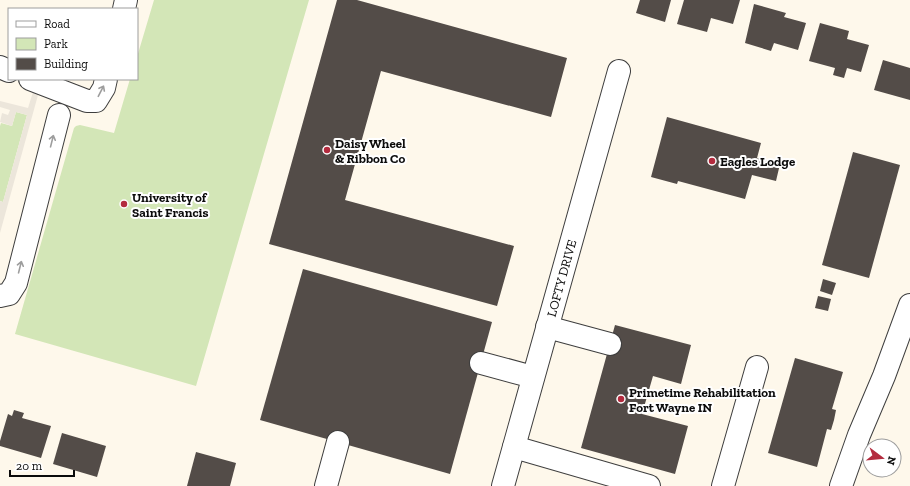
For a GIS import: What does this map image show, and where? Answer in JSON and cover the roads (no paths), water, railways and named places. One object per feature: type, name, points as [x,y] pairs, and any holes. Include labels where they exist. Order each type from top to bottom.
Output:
[{"type":"street","name":"LOFTY DRIVE","points":[[503,486],[619,71]]},
{"type":"street","points":[[33,80],[68,94],[87,100],[96,101],[104,88],[106,80]]},
{"type":"street","points":[[0,296],[9,294],[16,283],[59,115]]},
{"type":"street","points":[[841,486],[859,435],[884,376],[910,305]]},
{"type":"street","points":[[547,327],[610,344]]},
{"type":"street","points":[[481,363],[533,377]]},
{"type":"street","points":[[723,486],[757,367]]},
{"type":"street","points":[[326,486],[338,442]]},
{"type":"street","points":[[514,447],[649,486]]},
{"type":"place","name":"Daisy Wheel & Ribbon Co","points":[[327,150]]},
{"type":"place","name":"Eagles Lodge","points":[[712,161]]},
{"type":"place","name":"University of Saint Francis","points":[[124,204]]},
{"type":"place","name":"Primetime Rehabilitation Fort Wayne IN","points":[[621,399]]}]
